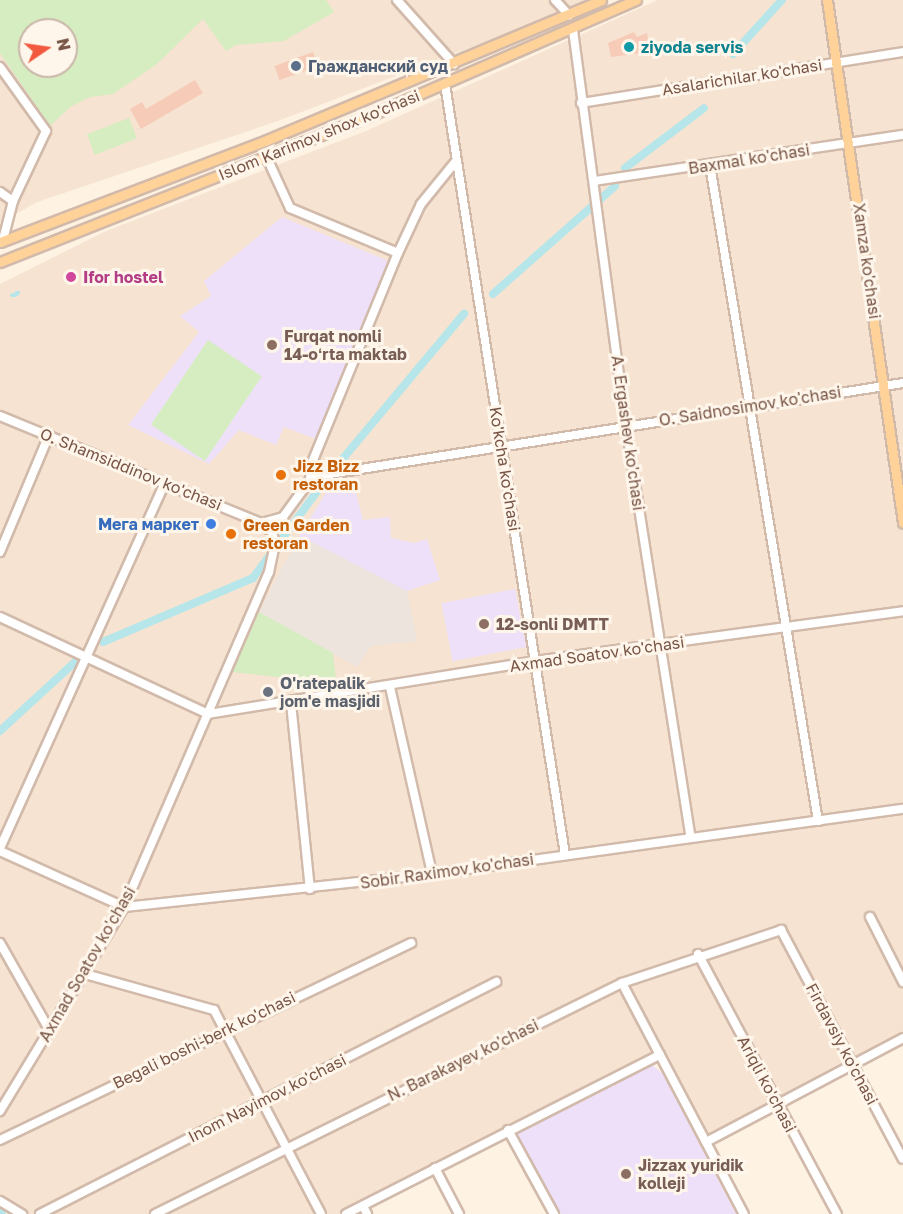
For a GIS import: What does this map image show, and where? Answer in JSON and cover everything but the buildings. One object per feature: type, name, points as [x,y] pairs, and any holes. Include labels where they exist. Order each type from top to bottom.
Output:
[{"type":"main road","name":"Islom Karimov shox ko'chasi","points":[[1,241],[267,140],[454,64],[601,0]]},
{"type":"main road","name":"Islom Karimov shox ko'chasi","points":[[0,262],[270,157],[573,30],[636,0]]},
{"type":"main road","name":"Xamza ko'chasi","points":[[827,0],[885,386],[903,524]]},
{"type":"main road","points":[[267,140],[263,149],[270,157]]},
{"type":"main road","points":[[201,164],[211,169],[207,180]]},
{"type":"street","points":[[397,0],[454,64]]},
{"type":"street","points":[[555,0],[569,15]]},
{"type":"street","name":"A. Ergashev ko'chasi","points":[[573,30],[626,425],[690,836]]},
{"type":"street","name":"Asalarichilar ko'chasi","points":[[582,103],[903,52]]},
{"type":"street","points":[[0,67],[46,131],[13,201],[1,241]]},
{"type":"street","name":"Ko'kcha ko'chasi","points":[[445,84],[565,855]]},
{"type":"street","name":"Baxmal ko'chasi","points":[[594,181],[903,135]]},
{"type":"street","points":[[270,157],[290,208],[398,253]]},
{"type":"street","points":[[261,523],[284,517],[310,480],[311,465],[398,253],[421,204],[456,161]]},
{"type":"street","points":[[710,165],[784,627],[818,820]]},
{"type":"street","points":[[0,192],[13,201]]},
{"type":"street","name":"O. Saidnosimov ko'chasi","points":[[310,480],[626,425],[903,383]]},
{"type":"street","name":"O. Shamsiddinov ko'chasi","points":[[0,416],[261,523]]},
{"type":"street","points":[[0,552],[49,435]]},
{"type":"street","points":[[0,850],[165,482]]},
{"type":"street","name":"Axmad Soatov ko'chasi","points":[[1,1104],[51,1031],[124,907],[208,714],[274,548],[272,532],[261,523]]},
{"type":"street","name":"Axmad Soatov ko'chasi","points":[[208,714],[390,687],[535,661],[660,646],[903,611]]},
{"type":"street","points":[[0,617],[208,714]]},
{"type":"street","points":[[390,687],[432,874]]},
{"type":"street","points":[[291,703],[310,889]]},
{"type":"street","name":"Sobir Raximov ko'chasi","points":[[0,850],[124,907],[310,889],[432,874],[690,836],[903,808]]},
{"type":"street","points":[[870,917],[901,973],[903,982]]},
{"type":"street","name":"N. Barakayev ko'chasi","points":[[155,1214],[622,983],[698,954],[781,930]]},
{"type":"street","name":"Firdavsiy ko'chasi","points":[[781,930],[903,1159]]},
{"type":"street","name":"Begali boshi-berk ko'chasi","points":[[0,1140],[224,1030],[411,943]]},
{"type":"street","points":[[0,944],[51,1031]]},
{"type":"street","name":"Ariqli ko'chasi","points":[[698,954],[837,1214]]},
{"type":"street","points":[[85,974],[214,1010],[321,1214]]},
{"type":"street","name":"Inom Nayimov ko'chasi","points":[[40,1214],[496,982]]},
{"type":"street","points":[[622,983],[744,1214]]},
{"type":"street","points":[[706,1142],[903,1038]]},
{"type":"street","points":[[346,1214],[660,1055]]},
{"type":"street","points":[[508,1130],[554,1214]]},
{"type":"street","points":[[435,1168],[459,1214]]},
{"type":"street","points":[[0,1201],[22,1214]]},
{"type":"street","points":[[363,1206],[367,1214]]},
{"type":"shaded area","points":[[0,0],[594,0],[278,121],[37,202],[0,223]]},
{"type":"shaded area","points":[[658,0],[903,0],[903,1046],[708,1135],[660,1051],[338,1214],[26,1214],[0,1197],[0,284],[106,231],[366,131]]},
{"type":"shaded area","name":"Furqat nomli 14-oʻrta maktab","points":[[282,217],[391,262],[316,439],[284,427],[276,445],[239,430],[209,464],[128,425],[199,332],[180,316],[211,296],[204,281]]},
{"type":"shaded area","points":[[353,482],[363,520],[390,517],[391,538],[414,543],[427,539],[440,580],[407,591],[308,540],[302,546],[296,541],[329,488]]},
{"type":"shaded area","points":[[308,540],[407,591],[417,641],[371,646],[357,667],[259,612],[296,541],[302,546]]},
{"type":"shaded area","name":"12-sonli DMTT","points":[[515,589],[526,647],[453,661],[441,603]]},
{"type":"shaded area","name":"Jizzax yuridik kolleji","points":[[651,1064],[663,1074],[736,1214],[561,1214],[513,1134]]},
{"type":"green space","points":[[0,0],[326,0],[334,12],[284,41],[236,45],[226,51],[203,19],[157,64],[113,94],[90,97],[70,107],[50,126],[0,53]]},
{"type":"green space","points":[[129,118],[137,139],[95,155],[87,134]]},
{"type":"green space","points":[[208,340],[262,376],[205,461],[151,425]]},
{"type":"green space","points":[[259,612],[333,653],[336,681],[289,689],[287,678],[232,672]]},
{"type":"waterway","points":[[733,54],[782,0]]},
{"type":"waterway","points":[[625,168],[704,108]]},
{"type":"waterway","points":[[493,294],[615,186]]},
{"type":"waterway","points":[[16,292],[19,292],[19,293],[17,295],[16,292]]},
{"type":"waterway","points":[[16,293],[17,295],[15,296],[14,294],[16,293]]},
{"type":"waterway","points":[[13,294],[14,296],[11,295],[13,294]]},
{"type":"waterway","points":[[103,642],[253,578],[330,474],[464,314]]},
{"type":"waterway","points":[[0,731],[76,661]]},
{"type":"place","name":"ziyoda servis","points":[[629,47]]},
{"type":"place","name":"Гражданский суд","points":[[296,66]]},
{"type":"place","name":"Ifor hostel","points":[[71,277]]},
{"type":"place","name":"Furqat nomli 14-oʻrta maktab","points":[[272,345]]},
{"type":"place","name":"Jizz Bizz restoran","points":[[281,475]]},
{"type":"place","name":"Мега маркет","points":[[211,524]]},
{"type":"place","name":"Green Garden restoran","points":[[231,534]]},
{"type":"place","name":"12-sonli DMTT","points":[[484,624]]},
{"type":"place","name":"O'ratepalik jom'e masjidi","points":[[268,692]]},
{"type":"place","name":"Jizzax yuridik kolleji","points":[[626,1174]]}]
